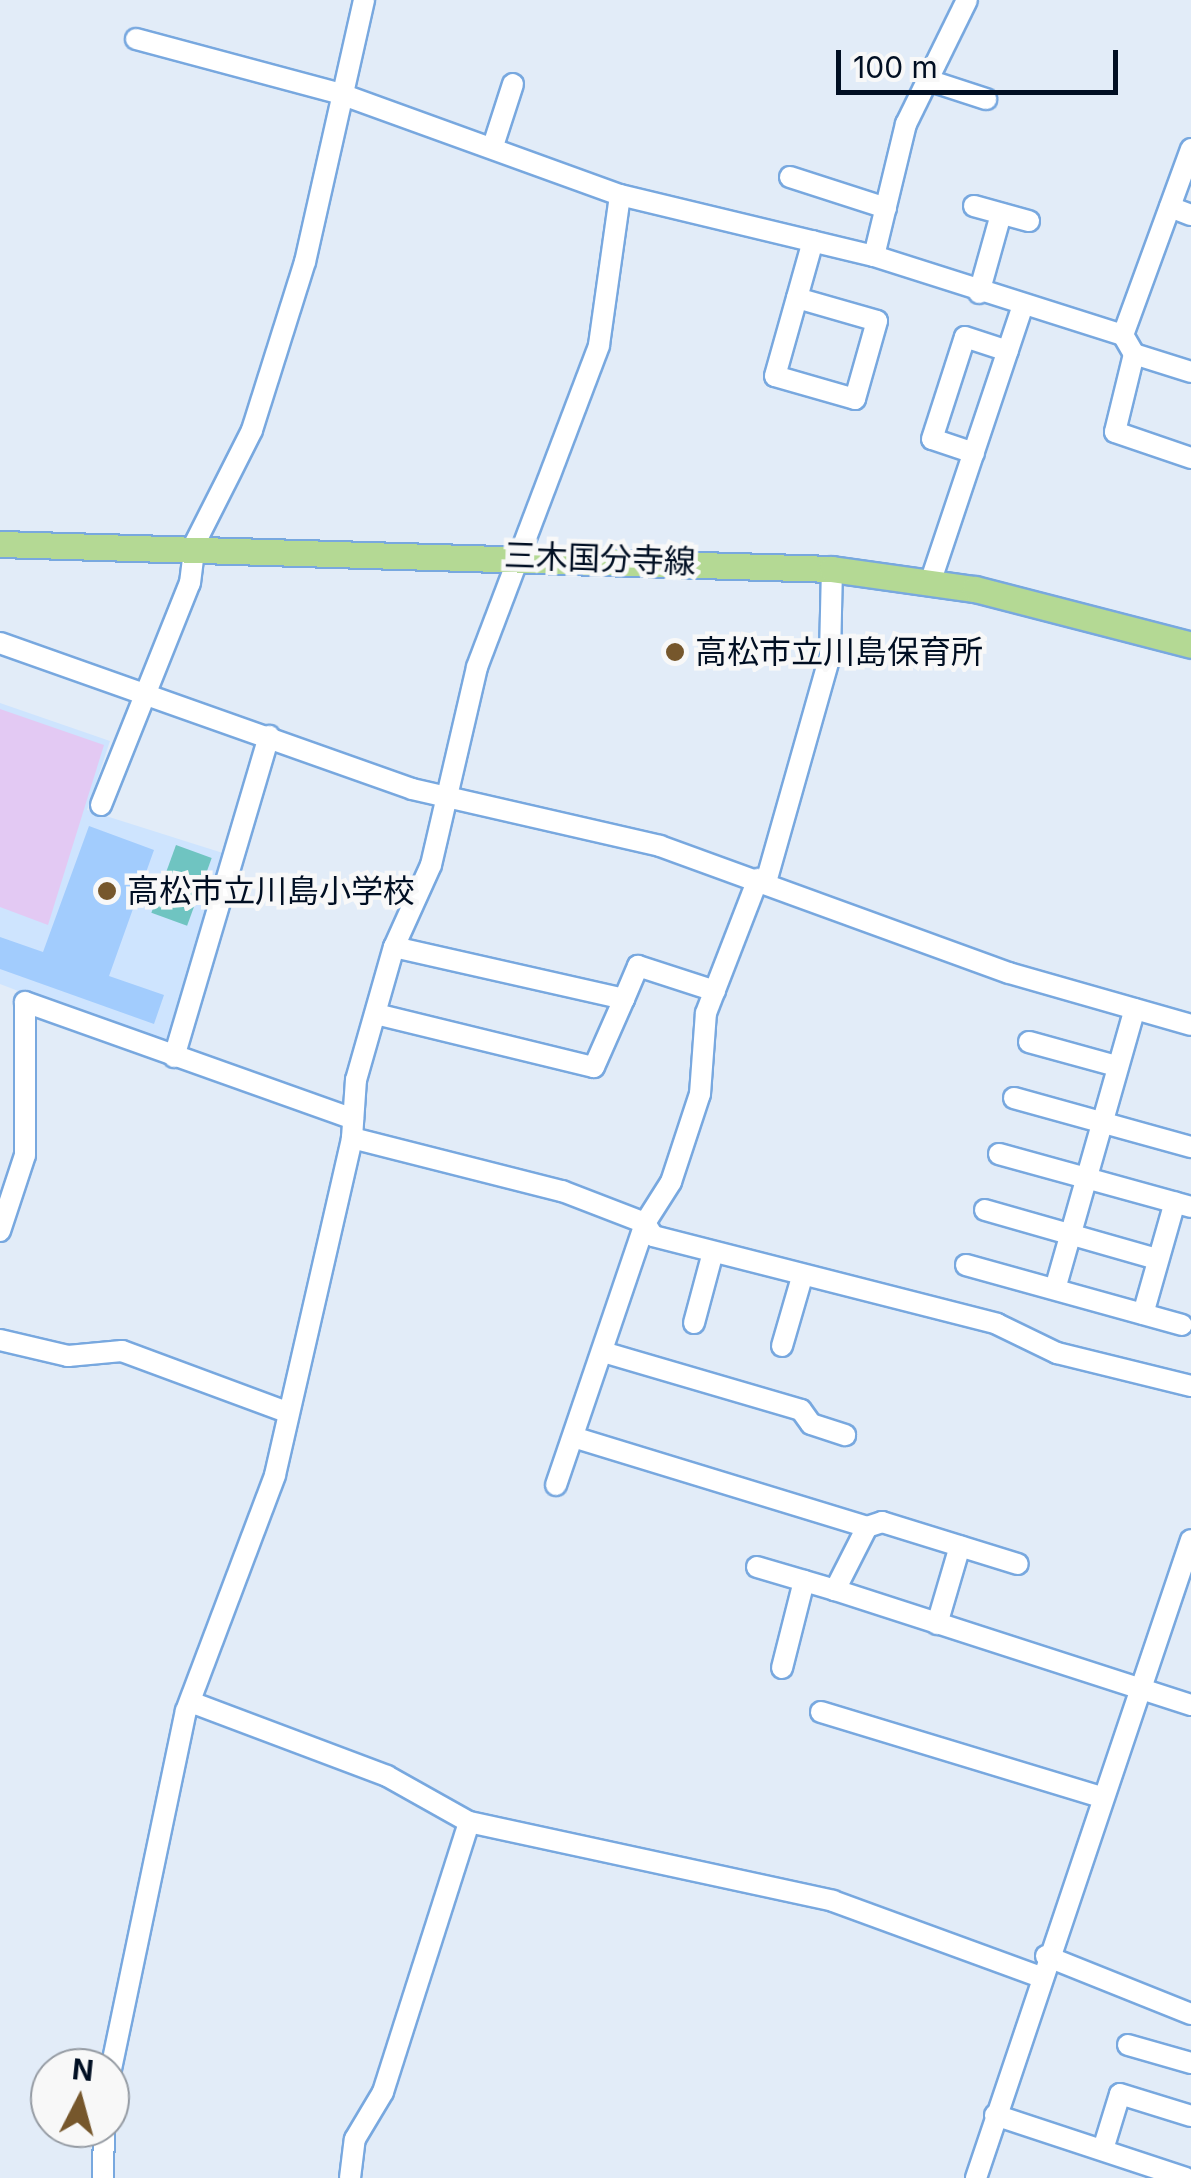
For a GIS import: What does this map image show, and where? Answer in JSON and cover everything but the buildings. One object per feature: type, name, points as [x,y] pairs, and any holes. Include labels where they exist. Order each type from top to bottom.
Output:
[{"type":"main road","name":"三木国分寺線","points":[[0,544],[195,543],[832,569],[930,582],[1191,645]]},
{"type":"street","points":[[102,804],[150,693],[190,584],[195,543],[252,430],[304,262],[338,93],[364,0]]},
{"type":"street","points":[[874,256],[906,124],[934,82],[967,0]]},
{"type":"street","points":[[136,39],[338,93],[493,146],[620,196],[874,256],[979,294],[1023,305],[1191,372]]},
{"type":"street","points":[[934,82],[986,99]]},
{"type":"street","points":[[493,146],[513,84]]},
{"type":"street","points":[[1191,149],[1128,345],[1114,432],[1191,458]]},
{"type":"street","points":[[790,178],[886,208]]},
{"type":"street","points":[[116,2048],[193,1704],[275,1475],[284,1411],[394,946],[450,798],[477,667],[522,555],[552,451],[604,327],[620,196]]},
{"type":"street","points":[[974,206],[1029,221]]},
{"type":"street","points":[[1170,207],[1191,215]]},
{"type":"street","points":[[979,294],[1002,214]]},
{"type":"street","points":[[796,298],[877,321],[855,399],[774,376],[796,298],[813,241]]},
{"type":"street","points":[[930,582],[1023,305]]},
{"type":"street","points":[[974,452],[932,439],[965,337],[1008,351]]},
{"type":"street","points":[[556,1485],[645,1223],[671,1182],[700,1094],[715,991],[762,880],[830,656],[832,569]]},
{"type":"street","points":[[0,643],[450,798],[762,880],[1191,1025]]},
{"type":"street","points":[[174,1057],[269,736]]},
{"type":"street","points":[[394,946],[624,999]]},
{"type":"street","points":[[380,1016],[594,1067],[638,966],[715,991]]},
{"type":"street","points":[[0,1231],[24,1156],[25,1002],[352,1129],[562,1191],[645,1223],[653,1236],[996,1324],[1058,1353],[1191,1386]]},
{"type":"street","points":[[1056,1289],[1135,1009]]},
{"type":"street","points":[[1029,1042],[1116,1066]]},
{"type":"street","points":[[1014,1098],[1191,1147]]},
{"type":"street","points":[[999,1154],[1183,1204],[1157,1259],[1143,1314]]},
{"type":"street","points":[[985,1210],[1157,1259]]},
{"type":"street","points":[[694,1323],[713,1252]]},
{"type":"street","points":[[966,1266],[1182,1325]]},
{"type":"street","points":[[782,1346],[802,1277]]},
{"type":"street","points":[[0,1340],[68,1356],[122,1352],[284,1411]]},
{"type":"street","points":[[603,1352],[801,1410],[811,1424],[846,1435]]},
{"type":"street","points":[[573,1437],[866,1527],[882,1522],[1018,1564]]},
{"type":"street","points":[[835,1590],[866,1527]]},
{"type":"street","points":[[976,2178],[1135,1690],[1181,1596],[1191,1540]]},
{"type":"street","points":[[936,1624],[960,1546]]},
{"type":"street","points":[[757,1566],[1191,1705]]},
{"type":"street","points":[[782,1668],[804,1581]]},
{"type":"street","points":[[193,1704],[387,1776],[469,1822],[832,1901],[1191,2014]]},
{"type":"street","points":[[821,1712],[1101,1797]]},
{"type":"street","points":[[350,2178],[355,2139],[382,2092],[469,1822]]},
{"type":"street","points":[[1128,2045],[1191,2064]]},
{"type":"street","points":[[1104,2146],[1120,2094],[1191,2116]]},
{"type":"street","points":[[995,2115],[1104,2146],[1186,2178]]},
{"type":"street","points":[[102,2178],[103,2148]]},
{"type":"shaded area","name":"高松市立川島小学校","points":[[0,703],[110,741],[87,810],[226,854],[173,1050],[0,984]]},
{"type":"shaded area","points":[[0,709],[104,745],[48,925],[0,907]]},
{"type":"shaded area","points":[[176,845],[212,858],[187,926],[151,913]]},
{"type":"place","name":"高松市立川島保育所","points":[[675,652]]},
{"type":"place","name":"高松市立川島小学校","points":[[107,891]]}]
